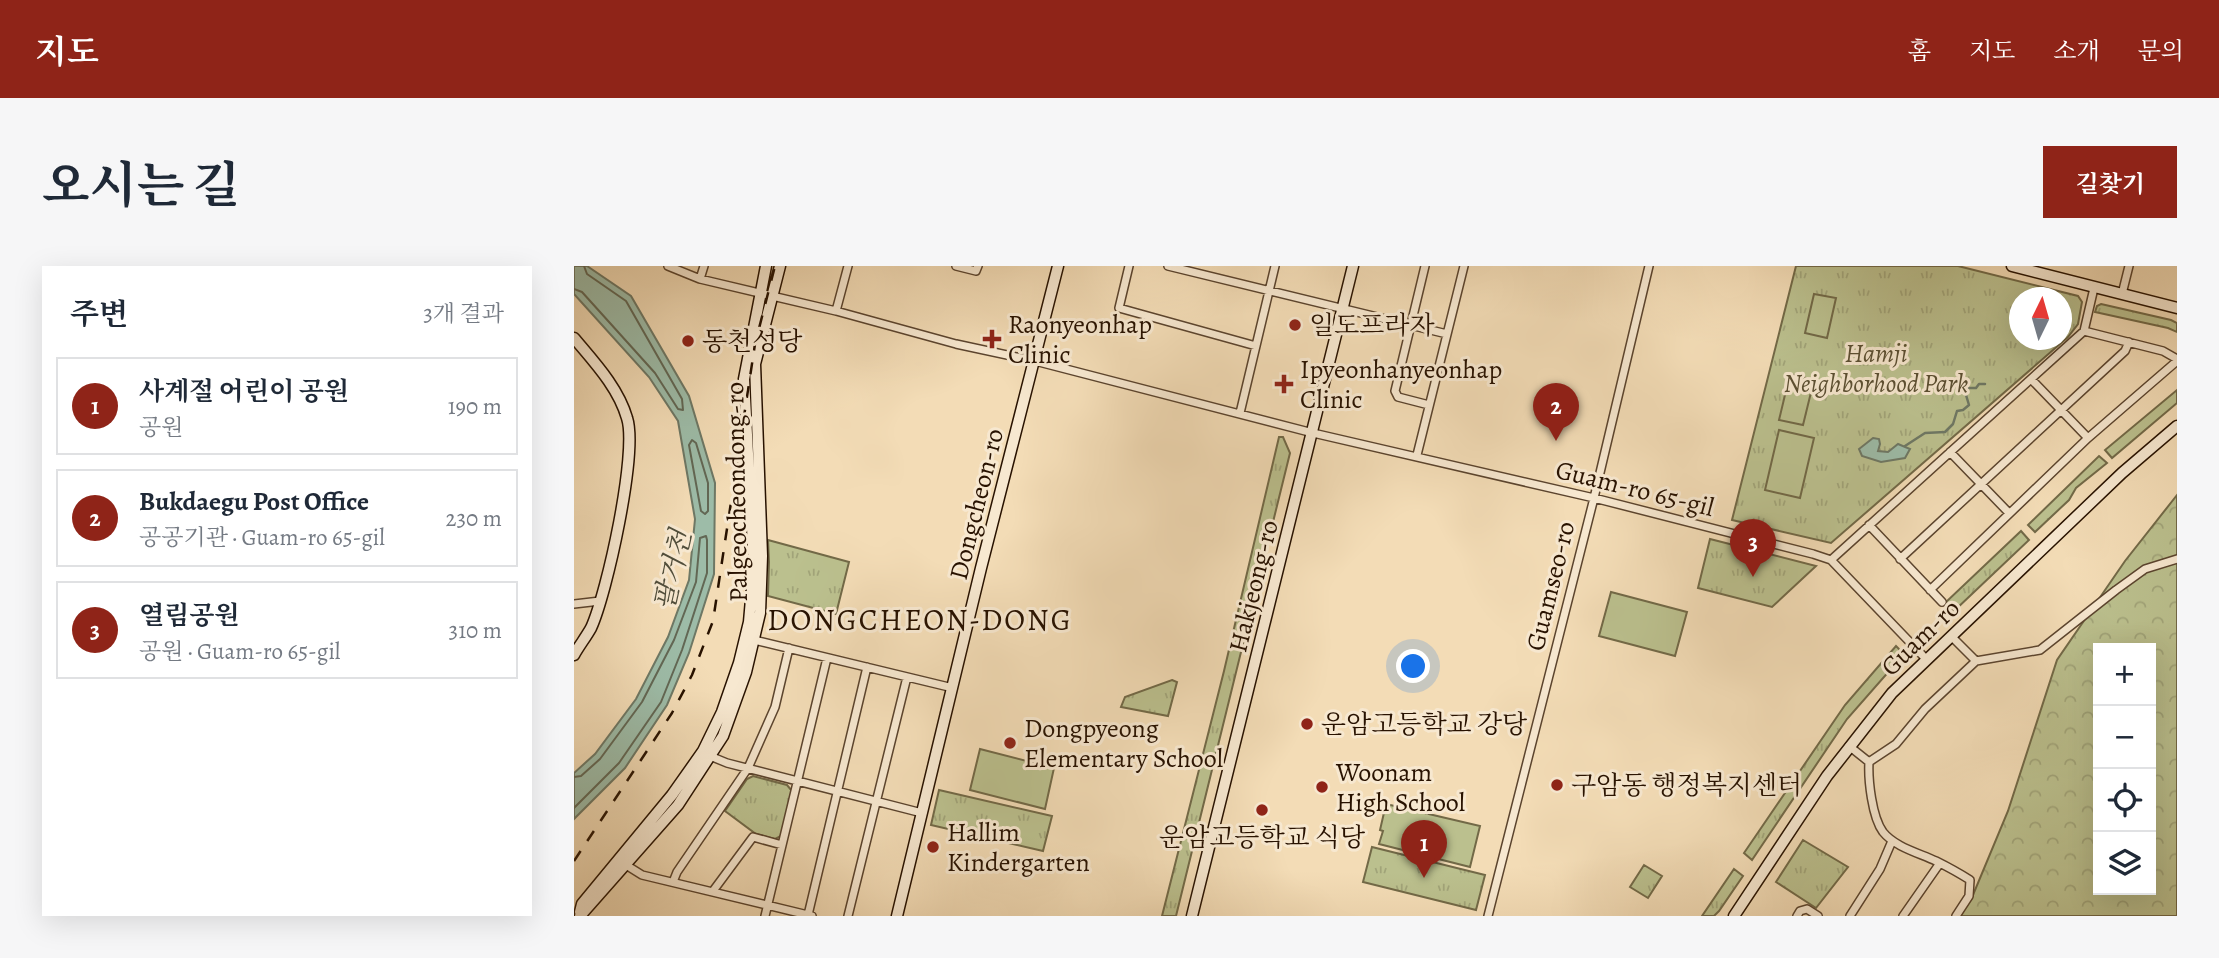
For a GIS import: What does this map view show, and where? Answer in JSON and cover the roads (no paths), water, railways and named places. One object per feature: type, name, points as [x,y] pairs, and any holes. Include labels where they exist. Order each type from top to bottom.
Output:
[{"type":"main road","name":"Palgeocheondong-ro","points":[[579,916],[582,904],[672,795],[703,751],[722,712],[739,663],[749,622],[754,565],[744,379],[766,266]]},
{"type":"main road","name":"Palgeocheondong-ro","points":[[579,916],[678,805],[723,736],[746,672],[760,613],[762,556],[755,364],[780,266]]},
{"type":"main road","name":"Dongcheon-ro","points":[[897,916],[981,568],[1058,266]]},
{"type":"main road","name":"Hakjeong-ro","points":[[1192,916],[1353,266]]},
{"type":"main road","points":[[2012,266],[2177,308]]},
{"type":"main road","points":[[574,338],[619,399],[631,437],[620,516],[600,601],[591,628],[574,655]]},
{"type":"main road","name":"Guam-ro","points":[[1734,916],[1849,746],[1892,693],[2122,473],[2177,426]]},
{"type":"street","name":"Guam-ro 65-gil","points":[[668,266],[700,279],[836,311],[932,338],[1035,361],[1313,433],[1594,498],[1814,554],[1831,560],[1926,659]]},
{"type":"street","points":[[700,279],[704,266]]},
{"type":"street","points":[[836,311],[848,266]]},
{"type":"street","points":[[956,266],[977,269]]},
{"type":"street","points":[[1129,266],[1119,308],[1256,346]]},
{"type":"street","points":[[1168,266],[1447,334]]},
{"type":"street","points":[[1240,413],[1275,266]]},
{"type":"street","points":[[1425,266],[1396,394],[1398,397],[1429,405]]},
{"type":"street","points":[[1417,456],[1464,266]]},
{"type":"street","name":"Guamseo-ro","points":[[1488,916],[1594,498],[1649,266]]},
{"type":"street","points":[[2122,294],[2129,266]]},
{"type":"street","points":[[1831,560],[2084,331],[2094,288]]},
{"type":"street","points":[[1930,590],[2088,438],[2177,360],[2163,351],[2084,331]]},
{"type":"street","points":[[1900,559],[2062,411],[2125,351],[2129,342]]},
{"type":"street","points":[[2031,379],[2088,438]]},
{"type":"street","points":[[1950,452],[2010,513]]},
{"type":"street","points":[[1869,525],[1942,602]]},
{"type":"street","points":[[1869,762],[1896,744],[1925,709],[1976,662],[2040,650],[2145,569],[2177,559]]},
{"type":"street","points":[[574,604],[600,601]]},
{"type":"street","points":[[1951,636],[1976,662]]},
{"type":"street","points":[[754,640],[953,688]]},
{"type":"street","points":[[673,882],[677,872],[748,768],[775,707],[789,648]]},
{"type":"street","points":[[765,916],[827,658]]},
{"type":"street","points":[[626,865],[642,875],[810,915],[867,667]]},
{"type":"street","points":[[848,916],[907,677]]},
{"type":"street","points":[[1849,746],[1869,762]]},
{"type":"street","points":[[710,755],[727,763],[922,813]]},
{"type":"street","points":[[1869,762],[1868,776],[1881,830],[1892,841],[1970,880],[1969,896],[1956,916]]},
{"type":"street","points":[[713,891],[753,837],[782,845]]},
{"type":"street","points":[[1850,916],[1880,869],[1892,841]]},
{"type":"street","points":[[1903,916],[1940,863]]},
{"type":"street","points":[[1797,916],[1800,911],[1807,909],[1818,916]]},
{"type":"water","points":[[574,266],[587,266],[631,296],[689,396],[715,483],[714,574],[689,653],[667,705],[625,768],[574,819],[574,773],[595,754],[636,699],[668,637],[689,580],[695,519],[678,421],[649,377],[574,294]]},
{"type":"water","points":[[1873,438],[1879,439],[1878,451],[1888,452],[1898,444],[1910,449],[1905,458],[1881,462],[1862,456],[1859,449]]},
{"type":"waterway","points":[[1905,446],[1925,433],[1945,432],[1953,424],[1957,411],[1969,405],[1967,388],[1985,384]]},
{"type":"railway","points":[[574,861],[672,713],[692,675],[713,621],[755,344],[775,266]]},
{"type":"place","name":"일도프라자","points":[[1295,325]]},
{"type":"place","name":"Raonyeonhap Clinic","points":[[992,339]]},
{"type":"place","name":"동천성당","points":[[688,341]]},
{"type":"place","name":"Ipyeonhanyeonhap Clinic","points":[[1284,384]]},
{"type":"place","name":"Bukdaegu Post Office","points":[[1556,441]]},
{"type":"place","name":"열림공원","points":[[1753,577]]},
{"type":"place","name":"운암고등학교 강당","points":[[1307,724]]},
{"type":"place","name":"Dongpyeong Elementary School","points":[[1010,743]]},
{"type":"place","name":"구암동 행정복지센터","points":[[1557,785]]},
{"type":"place","name":"Woonam High School","points":[[1322,787]]},
{"type":"place","name":"운암고등학교 식당","points":[[1262,810]]},
{"type":"place","name":"Hallim Kindergarten","points":[[933,847]]},
{"type":"place","name":"사계절 어린이 공원","points":[[1424,878]]},
{"type":"district","name":"DONGCHEON-DONG","points":[[920,620]]},
{"type":"park label","name":"Hamji Neighborhood Park","points":[[1876,368]]},
{"type":"water label","name":"팔거천","points":[[672,570]]}]
